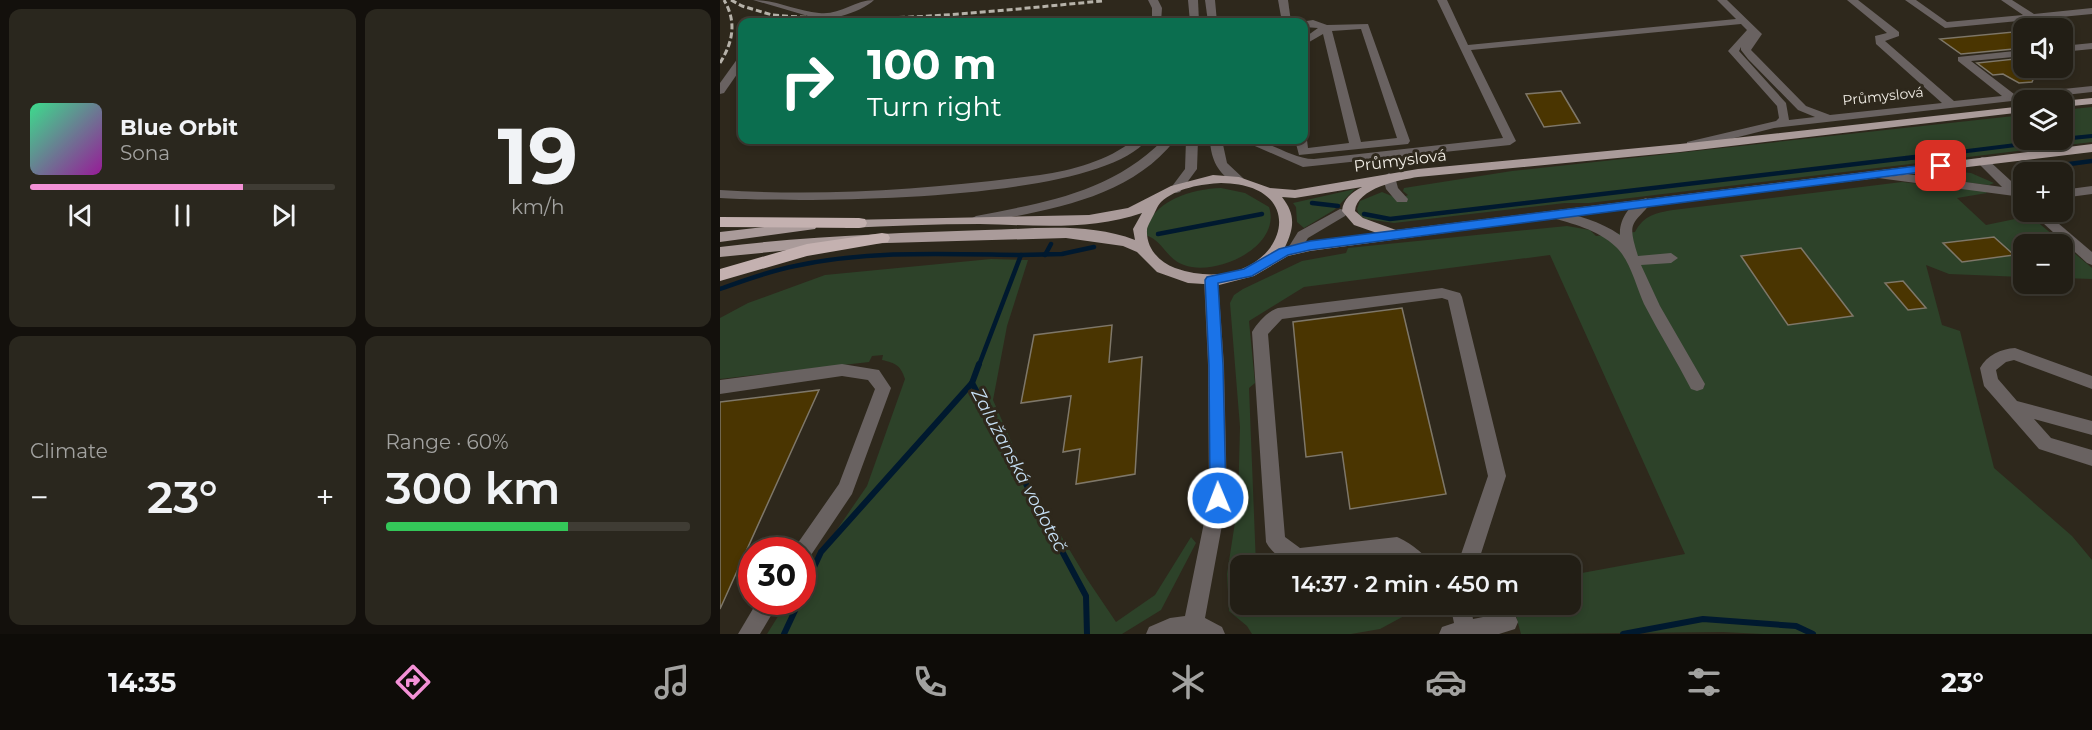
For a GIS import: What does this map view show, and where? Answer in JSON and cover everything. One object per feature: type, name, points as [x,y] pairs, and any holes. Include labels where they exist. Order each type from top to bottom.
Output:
[{"type":"highway","points":[[720,222],[859,223]]},
{"type":"highway","points":[[720,275],[807,250],[882,238]]},
{"type":"main road","points":[[2073,103],[2092,101]]},
{"type":"main road","name":"Průmyslová","points":[[1267,192],[1295,194],[1389,177],[1546,159],[1680,148],[2013,109]]},
{"type":"main road","points":[[1154,201],[1141,225],[1143,249],[1154,264],[1172,275],[1211,280],[1236,276],[1295,248],[1414,231],[2092,148]]},
{"type":"main road","points":[[1389,177],[1353,198],[1349,208],[1350,213],[1360,223],[1376,228],[1414,231]]},
{"type":"main road","points":[[720,237],[781,228],[859,223],[1100,218],[1129,212],[1176,189],[1208,180],[1239,181],[1267,192],[1283,209],[1286,231],[1279,246],[1257,268]]},
{"type":"main road","points":[[720,252],[805,241],[1050,234],[1114,238],[1143,249]]},
{"type":"street","points":[[758,0],[815,15],[839,15],[855,10],[870,0]]},
{"type":"street","points":[[1153,0],[1157,8],[1157,18]]},
{"type":"street","points":[[1193,0],[1195,18]]},
{"type":"street","points":[[1210,0],[1212,18]]},
{"type":"street","points":[[1283,0],[1286,18]]},
{"type":"street","points":[[1261,144],[1303,163],[1510,141],[1442,0]]},
{"type":"street","points":[[1722,0],[1757,34],[1747,45],[1746,50],[1802,108],[1831,118]]},
{"type":"street","points":[[1852,0],[1895,34],[1879,38],[1880,42],[1953,106]]},
{"type":"street","points":[[1910,0],[1945,25],[2092,11]]},
{"type":"street","points":[[2006,0],[2031,16]]},
{"type":"street","points":[[808,18],[815,15]]},
{"type":"street","points":[[1465,48],[1744,21]]},
{"type":"street","points":[[1308,24],[1326,28]]},
{"type":"street","points":[[1302,146],[1356,147],[1404,141],[1365,26],[1308,30]]},
{"type":"street","points":[[1308,39],[1326,28]]},
{"type":"street","points":[[1326,28],[1356,147]]},
{"type":"street","points":[[1752,29],[1733,51],[1735,57],[1782,105],[1785,118],[1780,124]]},
{"type":"street","points":[[2073,48],[2092,46]]},
{"type":"street","points":[[2013,54],[1962,59],[2013,99]]},
{"type":"street","points":[[720,91],[738,66]]},
{"type":"street","name":"Průmyslová","points":[[2073,92],[2092,90]]},
{"type":"street","name":"Průmyslová","points":[[1680,148],[1780,124],[2013,99]]},
{"type":"street","points":[[720,195],[809,196],[908,193],[1045,179],[1101,164],[1135,144]]},
{"type":"street","points":[[976,220],[1053,204],[1103,187],[1147,162],[1165,144]]},
{"type":"street","points":[[1176,189],[1191,169],[1192,144]]},
{"type":"street","points":[[1216,144],[1220,164],[1239,181]]},
{"type":"street","points":[[1982,161],[2013,190]]},
{"type":"street","points":[[1878,174],[1969,185],[2013,196]]},
{"type":"street","points":[[1389,177],[1392,189],[1402,199]]},
{"type":"street","points":[[2073,193],[2092,190]]},
{"type":"street","points":[[1646,202],[1635,211],[1626,229],[1632,257],[1641,283],[1697,384]]},
{"type":"street","points":[[1295,248],[1303,235],[1340,213]]},
{"type":"street","points":[[1554,214],[1604,230],[1623,244],[1632,257]]},
{"type":"street","points":[[2048,222],[2092,260]]},
{"type":"street","points":[[1632,257],[1671,258]]},
{"type":"street","points":[[1193,626],[1218,498],[1216,365],[1211,280]]},
{"type":"street","points":[[1293,555],[1276,542],[1260,332],[1278,314],[1442,293],[1455,297],[1497,476],[1471,555]]},
{"type":"street","points":[[2092,382],[2014,354],[2006,354],[1994,361],[1988,368],[1990,381],[2044,444],[2092,459]]},
{"type":"street","points":[[720,387],[842,370],[873,374],[882,388],[846,488],[812,537]]},
{"type":"street","points":[[2011,406],[2092,428]]},
{"type":"street","points":[[1322,555],[1397,546],[1408,555]]},
{"type":"street","points":[[748,634],[760,615]]},
{"type":"street","points":[[1459,615],[1458,632],[1508,622]]},
{"type":"street","points":[[1156,634],[1176,627],[1193,626],[1215,634]]},
{"type":"green space","points":[[2092,107],[2092,142],[2073,144],[2073,109]]},
{"type":"green space","points":[[2013,116],[2013,150],[2026,150],[1589,203],[1565,203],[1394,223],[1366,219],[1359,215],[1357,209],[1360,201],[1382,192],[1399,199],[1408,195],[1403,191],[1404,188],[1512,171]]},
{"type":"green space","points":[[1952,171],[1971,173],[1994,183],[1989,185],[1920,175]]},
{"type":"green space","points":[[1902,182],[1984,191],[1987,193],[1957,198],[1986,225],[2013,219],[2013,222],[2038,222],[2052,234],[2013,234],[2013,277],[1949,274],[1926,265],[1942,325],[1960,331],[1994,468],[2072,536],[2092,560],[2092,634],[1723,632],[1521,634],[1516,615],[1581,615],[1581,573],[1685,554],[1550,255],[1304,287],[1249,321],[1255,383],[1249,388],[1256,555],[1230,555],[1229,611],[1227,574],[1238,503],[1240,427],[1230,303],[1234,295],[1302,261],[1346,253],[1348,248],[1567,226],[1590,230],[1596,236],[1635,232],[1646,218],[1667,211]]},
{"type":"green space","points":[[1221,188],[1245,193],[1269,207],[1270,221],[1266,235],[1243,256],[1213,267],[1197,268],[1178,262],[1156,241],[1145,235],[1155,213],[1164,205],[1186,194]]},
{"type":"green space","points":[[1355,189],[1334,210],[1304,228],[1297,222],[1296,207],[1293,203]]},
{"type":"green space","points":[[2073,252],[2092,268],[2092,279],[2073,278]]},
{"type":"green space","points":[[991,259],[1028,260],[1007,326],[993,400],[1030,484],[1087,579],[1116,622],[1155,595],[1191,537],[1196,543],[1161,610],[1122,634],[767,634],[779,615],[816,615],[816,560],[867,486],[905,379],[897,366],[882,360],[883,355],[872,356],[869,362],[720,379],[720,318],[748,303],[825,275]]},
{"type":"green space","points":[[1234,615],[1406,615],[1380,629],[1351,634],[1252,634],[1247,626]]},
{"type":"building","points":[[2013,32],[2013,49],[1961,54],[1940,39]]},
{"type":"building","points":[[2013,59],[2013,78],[2034,78],[2032,82],[2019,83],[2003,74],[1993,75],[1977,63]]},
{"type":"building","points":[[1561,91],[1580,123],[1544,127],[1526,94]]},
{"type":"building","points":[[1994,237],[2013,255],[1962,262],[1943,243]]},
{"type":"building","points":[[1801,248],[1853,316],[1788,325],[1741,256]]},
{"type":"building","points":[[1903,281],[1926,308],[1908,310],[1885,283]]},
{"type":"building","points":[[1402,308],[1446,494],[1350,509],[1342,452],[1306,457],[1293,322]]},
{"type":"building","points":[[1112,325],[1109,362],[1142,357],[1135,474],[1076,484],[1080,449],[1063,452],[1071,396],[1021,403],[1034,335]]},
{"type":"building","points":[[819,390],[753,537],[738,537],[738,569],[720,609],[720,402]]},
{"type":"waterway","points":[[2073,138],[2092,136]]},
{"type":"waterway","points":[[1903,159],[2013,145]]},
{"type":"waterway","points":[[1364,214],[1390,219],[1915,157]]},
{"type":"waterway","points":[[2073,164],[2092,161]]},
{"type":"waterway","points":[[1312,203],[1338,206]]},
{"type":"waterway","points":[[1158,234],[1262,214]]},
{"type":"waterway","points":[[1045,254],[1051,244]]},
{"type":"waterway","points":[[1045,254],[1062,254],[1094,247]]},
{"type":"waterway","name":"Zalužanská vodoteč","points":[[720,289],[785,268],[851,257],[908,254],[1021,255]]},
{"type":"waterway","points":[[1021,255],[1045,254]]},
{"type":"waterway","name":"Zalužanská vodoteč","points":[[979,365],[1021,255]]},
{"type":"waterway","name":"Zalužanská vodoteč","points":[[972,383],[979,364]]},
{"type":"waterway","points":[[816,563],[821,552],[972,383]]},
{"type":"waterway","name":"Zalužanská vodoteč","points":[[972,383],[1086,596],[1087,634]]},
{"type":"waterway","points":[[784,634],[793,615]]},
{"type":"waterway","name":"Zalužanská vodoteč","points":[[1623,634],[1703,619],[1796,626],[1813,634]]},
{"type":"railway","points":[[720,63],[732,32],[731,16],[724,0]]},
{"type":"railway","points":[[731,0],[742,6],[779,17]]},
{"type":"railway","points":[[773,15],[814,18],[896,18],[1102,1]]},
{"type":"route","points":[[1218,498],[1216,365],[1211,280],[1247,273],[1295,248],[1414,231],[1941,166]]}]
